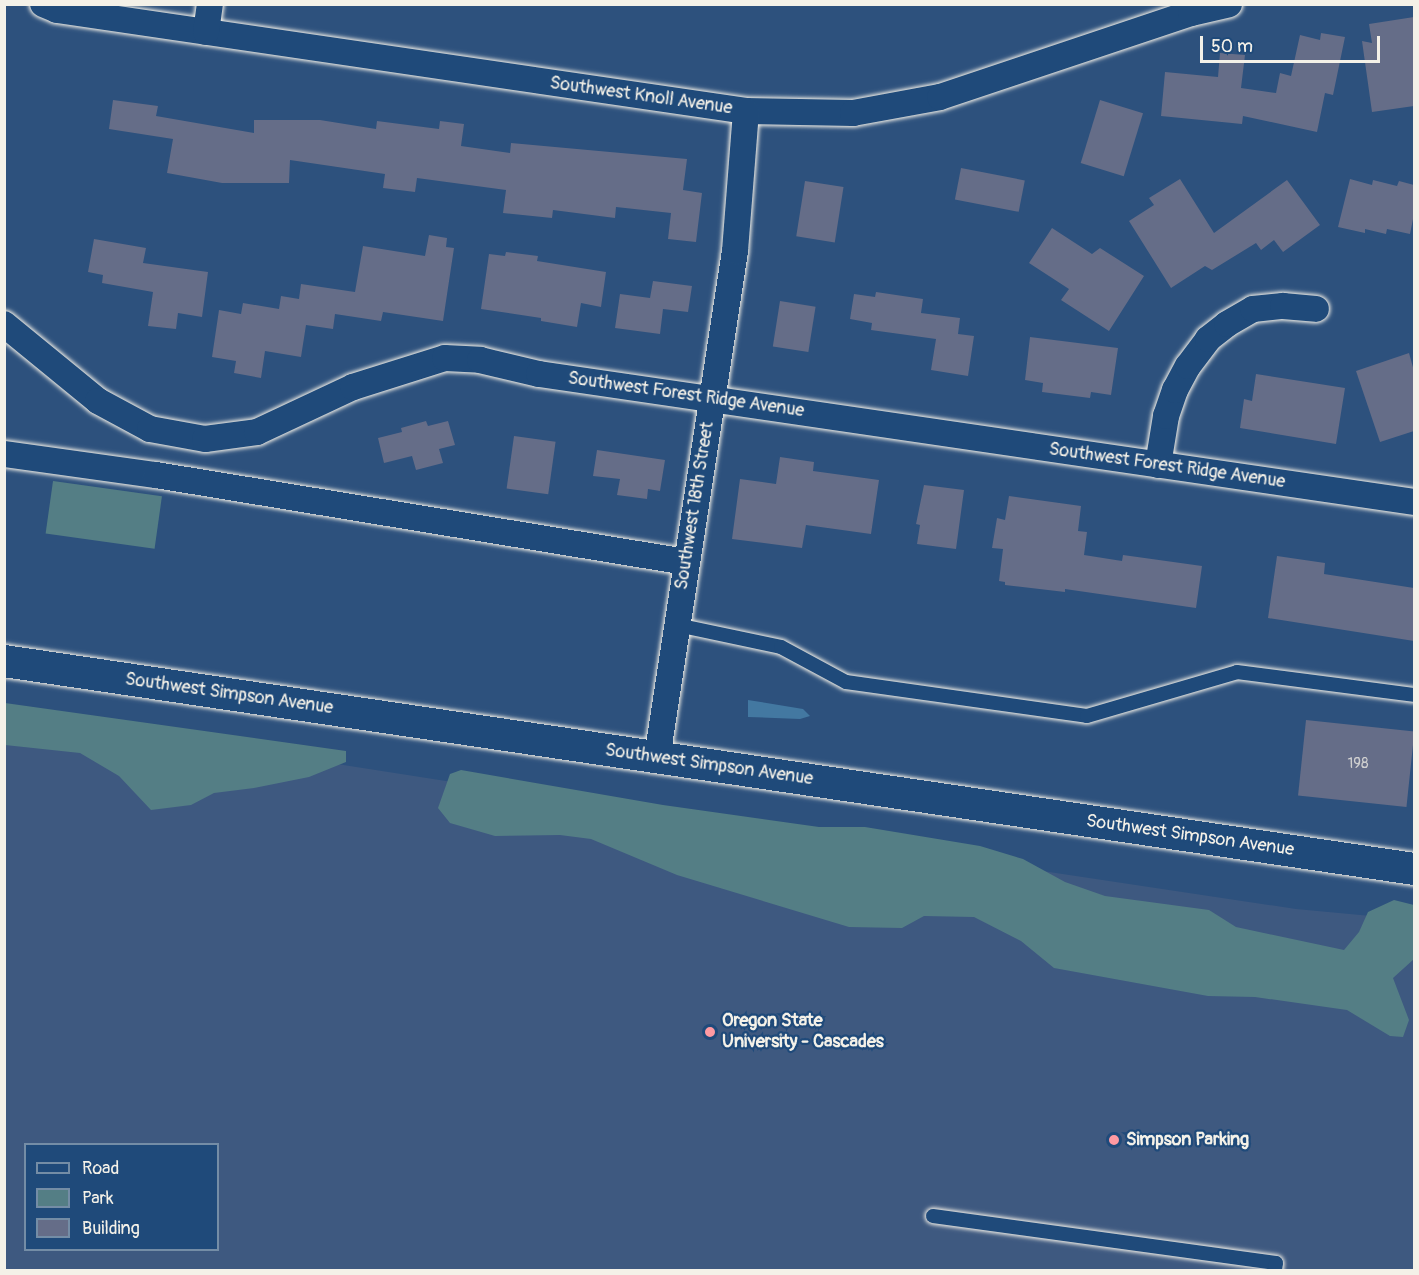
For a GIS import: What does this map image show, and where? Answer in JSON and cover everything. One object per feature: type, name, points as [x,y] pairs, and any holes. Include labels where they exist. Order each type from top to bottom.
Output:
[{"type":"street","name":"Southwest Knoll Avenue","points":[[44,4],[57,10],[746,111],[854,113],[940,98],[1191,13],[1229,4]]},
{"type":"street","points":[[206,32],[210,4]]},
{"type":"street","name":"Southwest 18th Street","points":[[657,758],[735,251],[746,111]]},
{"type":"street","points":[[1158,465],[1165,422],[1175,390],[1188,366],[1208,339],[1227,324],[1253,309],[1283,306],[1316,309]]},
{"type":"street","name":"Southwest Forest Ridge Avenue","points":[[4,324],[98,401],[150,429],[205,439],[257,432],[353,387],[444,358],[480,360],[539,374],[1414,502]]},
{"type":"street","points":[[4,454],[168,477],[686,562]]},
{"type":"street","name":"Southwest Simpson Avenue","points":[[4,661],[1414,869]]},
{"type":"lane","points":[[677,625],[781,647],[846,682],[1087,716],[1238,672],[1414,695]]},
{"type":"lane","points":[[933,1216],[1276,1263],[1275,1270]]},
{"type":"shaded area","points":[[748,700],[803,709],[810,716],[800,719],[748,717]]},
{"type":"shaded area","name":"Oregon State University - Cascades","points":[[4,712],[574,801],[1296,909],[1414,920],[1414,1270],[5,1270]]},
{"type":"green space","points":[[53,481],[162,496],[155,549],[46,533]]},
{"type":"green space","points":[[5,703],[346,751],[346,762],[309,777],[214,793],[191,805],[151,810],[119,776],[80,753],[5,745]]},
{"type":"green space","points":[[461,770],[663,805],[819,827],[865,827],[980,846],[1023,859],[1065,882],[1105,896],[1209,910],[1236,927],[1344,950],[1359,932],[1368,912],[1394,900],[1414,905],[1414,959],[1393,978],[1409,1020],[1403,1037],[1390,1036],[1347,1010],[1255,997],[1208,996],[1054,968],[1021,941],[974,917],[924,916],[902,928],[849,927],[677,875],[591,839],[560,835],[495,836],[450,823],[438,808],[450,774]]},
{"type":"building","points":[[1414,17],[1414,106],[1372,112],[1362,41],[1372,43],[1369,24]]},
{"type":"building","points":[[1321,33],[1345,37],[1333,95],[1325,93],[1317,132],[1243,116],[1242,124],[1161,116],[1165,72],[1218,77],[1220,53],[1245,55],[1241,88],[1276,93],[1280,73],[1291,76],[1300,35],[1320,40]]},
{"type":"building","points":[[113,100],[158,106],[156,116],[254,133],[254,120],[320,120],[376,129],[377,121],[439,129],[440,121],[464,124],[461,146],[510,153],[511,143],[687,159],[683,190],[702,193],[696,242],[668,239],[671,213],[616,207],[615,218],[553,210],[552,218],[503,213],[506,190],[417,178],[415,192],[383,188],[385,174],[290,160],[289,183],[222,183],[167,173],[173,139],[109,129]]},
{"type":"building","points":[[1100,100],[1143,113],[1124,176],[1081,163]]},
{"type":"building","points":[[961,168],[1025,180],[1019,212],[955,199]]},
{"type":"building","points":[[1180,179],[1214,233],[1287,180],[1320,225],[1283,252],[1274,240],[1261,250],[1256,243],[1212,270],[1205,266],[1171,288],[1129,221],[1154,205],[1149,198]]},
{"type":"building","points":[[1350,179],[1372,185],[1373,180],[1397,186],[1399,181],[1414,185],[1414,214],[1410,234],[1387,229],[1386,234],[1365,229],[1365,233],[1338,227]]},
{"type":"building","points":[[805,181],[844,187],[835,242],[796,236]]},
{"type":"building","points":[[1052,228],[1092,254],[1100,248],[1144,276],[1109,331],[1061,300],[1069,289],[1029,263]]},
{"type":"building","points":[[429,235],[447,238],[446,247],[454,248],[443,321],[383,312],[381,321],[335,314],[333,329],[306,325],[301,357],[265,351],[261,378],[234,373],[236,361],[212,357],[219,310],[241,314],[243,303],[279,309],[281,296],[299,299],[301,284],[355,292],[363,246],[425,256]]},
{"type":"building","points":[[94,239],[146,248],[143,263],[208,272],[202,317],[178,313],[176,329],[148,326],[153,292],[102,283],[103,275],[88,272]]},
{"type":"building","points":[[506,252],[538,256],[537,261],[606,272],[601,307],[581,303],[577,327],[541,321],[541,318],[481,309],[489,254],[505,256]]},
{"type":"building","points":[[653,281],[692,286],[688,312],[663,309],[660,334],[615,328],[620,294],[650,298]]},
{"type":"building","points":[[876,292],[923,299],[921,313],[960,318],[958,334],[974,336],[968,376],[931,370],[936,339],[871,330],[872,323],[850,319],[854,294],[875,297]]},
{"type":"building","points":[[780,301],[816,307],[808,352],[773,346]]},
{"type":"building","points":[[1030,337],[1118,348],[1111,395],[1091,392],[1090,398],[1042,392],[1043,383],[1025,380]]},
{"type":"building","points":[[1409,353],[1414,371],[1414,431],[1380,442],[1356,371]]},
{"type":"building","points":[[1256,374],[1345,388],[1336,444],[1240,428],[1244,399],[1252,401]]},
{"type":"building","points":[[426,421],[428,426],[448,421],[455,445],[439,449],[443,463],[416,470],[412,456],[384,463],[378,438],[402,432],[401,428]]},
{"type":"building","points":[[514,436],[556,442],[548,494],[507,488]]},
{"type":"building","points":[[597,450],[665,460],[660,491],[648,489],[647,499],[617,495],[620,479],[593,476]]},
{"type":"building","points":[[780,457],[814,462],[813,471],[879,480],[871,534],[806,525],[802,548],[732,539],[740,479],[776,484]]},
{"type":"building","points":[[924,485],[964,490],[956,549],[917,544],[920,525],[916,524]]},
{"type":"building","points":[[1009,496],[1081,506],[1078,531],[1087,532],[1084,555],[1122,561],[1123,555],[1202,566],[1196,608],[1065,589],[1065,592],[1005,585],[1005,582],[999,581],[1003,549],[992,548],[997,518],[1005,520]]},
{"type":"building","points":[[1277,556],[1325,563],[1324,574],[1414,588],[1414,641],[1268,618]]},
{"type":"building","points":[[1306,720],[1414,731],[1406,807],[1298,796]]},
{"type":"place","name":"Oregon State University - Cascades","points":[[710,1032]]},
{"type":"place","name":"Simpson Parking","points":[[1114,1140]]}]
